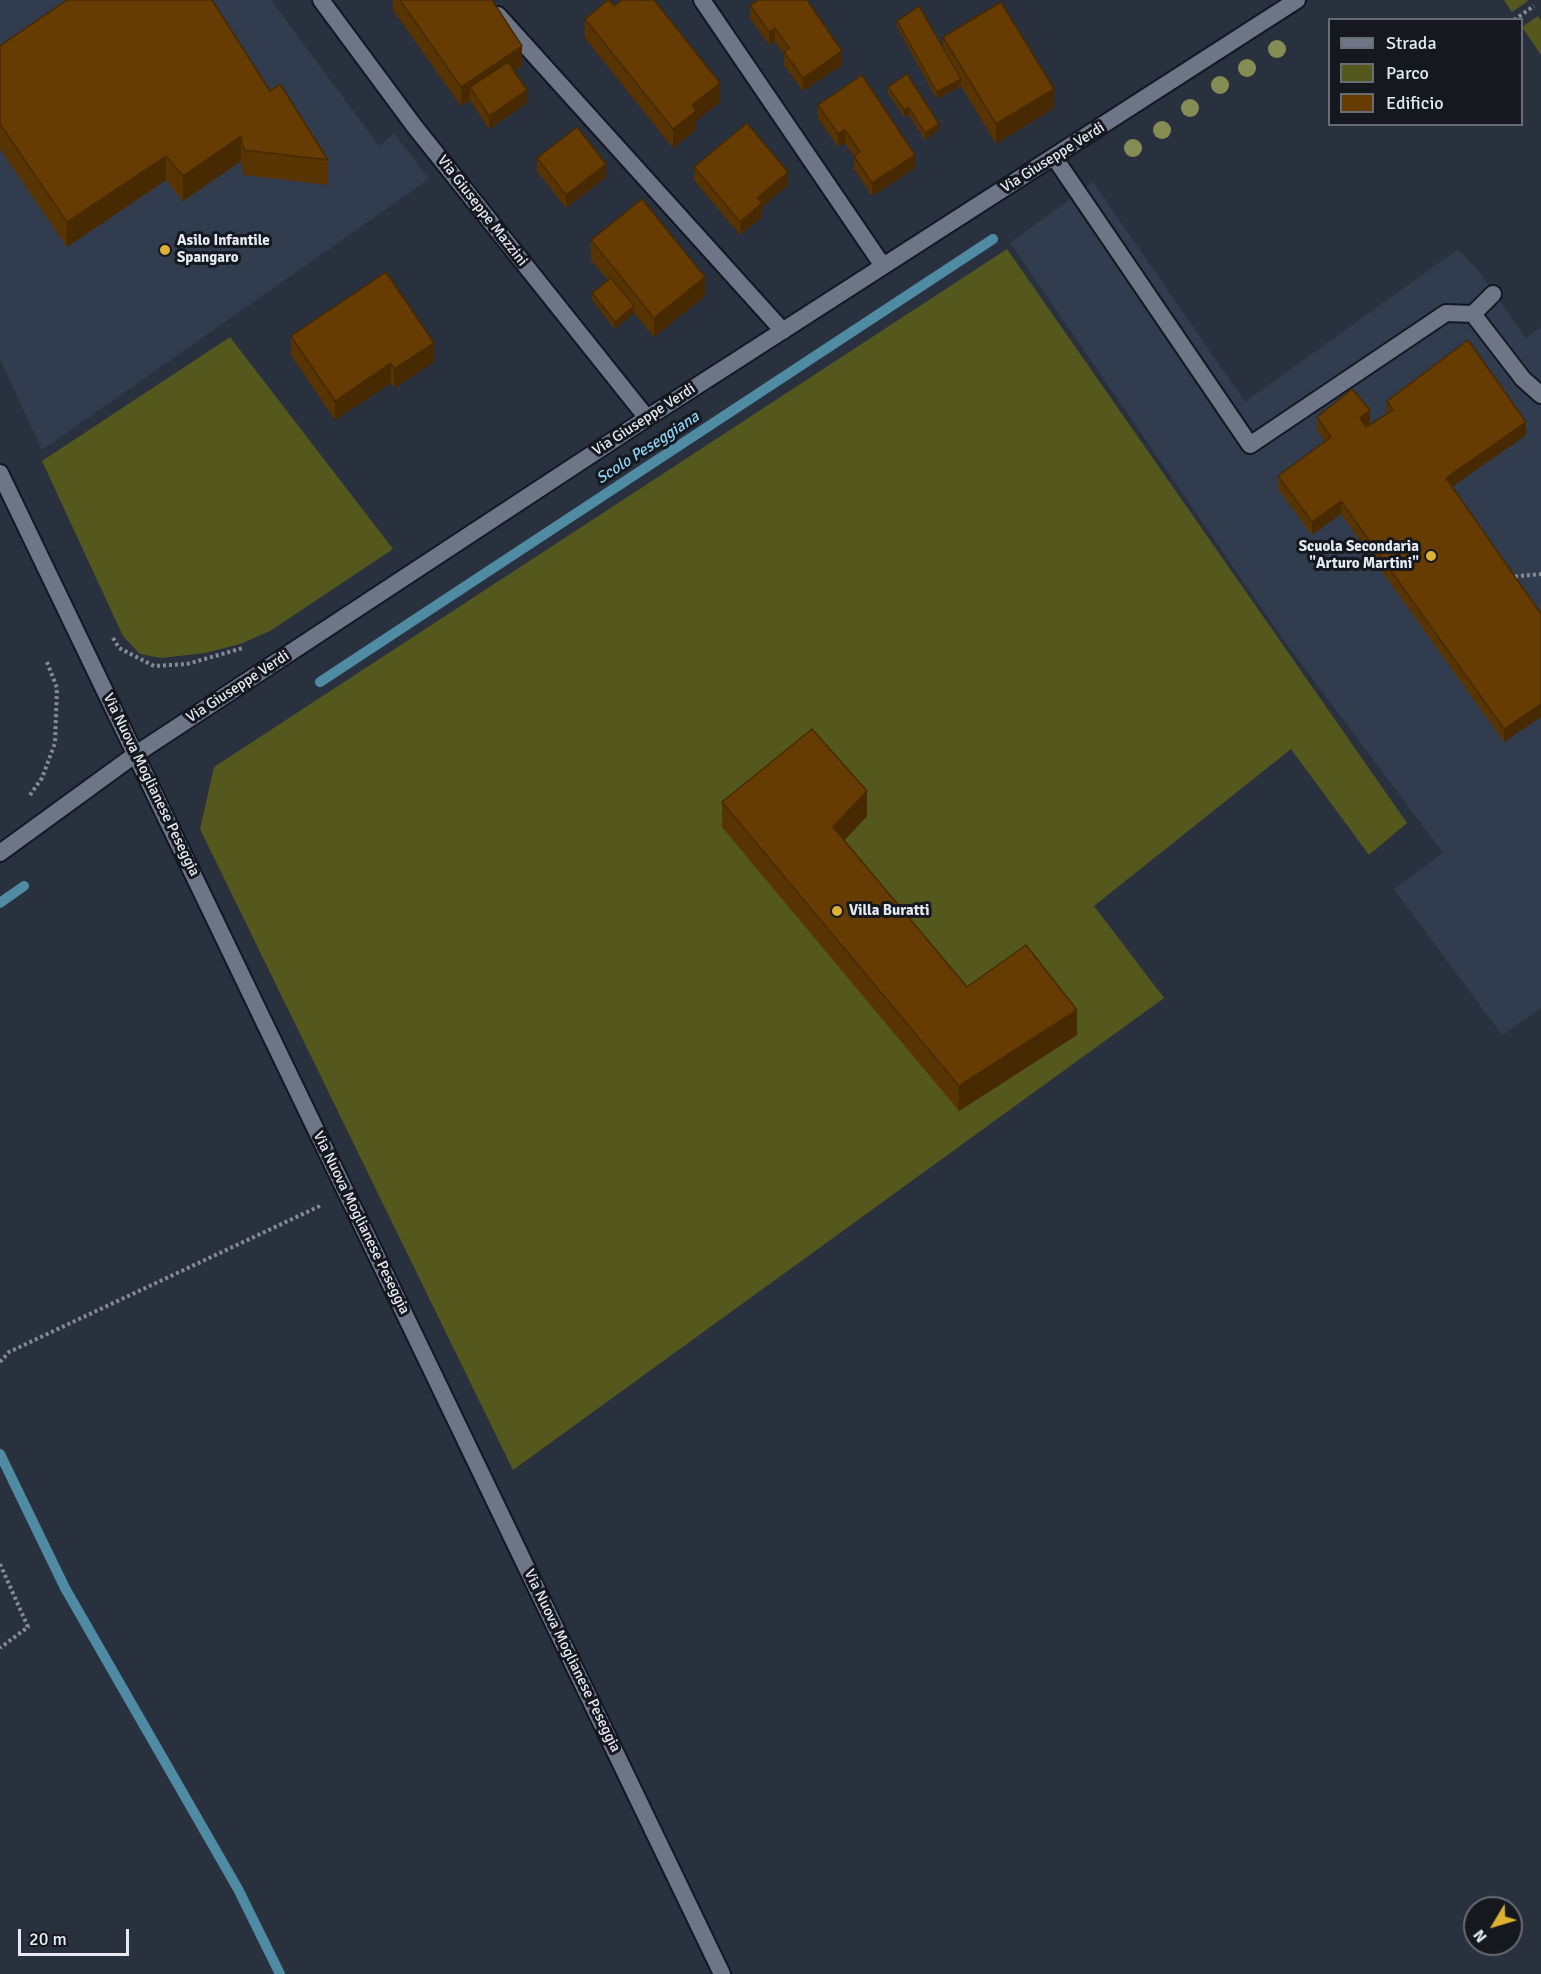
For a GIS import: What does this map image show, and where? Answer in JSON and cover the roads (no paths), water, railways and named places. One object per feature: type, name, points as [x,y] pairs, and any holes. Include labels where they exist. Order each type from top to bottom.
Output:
[{"type":"street","name":"Via Giuseppe Mazzini","points":[[321,0],[415,127],[647,418]]},
{"type":"street","points":[[702,0],[883,266]]},
{"type":"street","name":"Via Giuseppe Verdi","points":[[0,853],[136,754],[647,418],[1297,0]]},
{"type":"street","points":[[489,5],[783,331]]},
{"type":"street","points":[[1054,157],[1250,445],[1446,313],[1473,314],[1493,294]]},
{"type":"street","points":[[1473,314],[1523,379],[1541,395]]},
{"type":"street","name":"Via Nuova Moglianese Peseggia","points":[[0,473],[722,1974]]},
{"type":"waterway","name":"Scolo Peseggiana","points":[[320,682],[993,239]]},
{"type":"waterway","name":"Scolo Peseggiana","points":[[0,903],[24,886]]},
{"type":"waterway","points":[[0,1454],[65,1588],[238,1889],[280,1974]]},
{"type":"place","name":"Asilo Infantile Spangaro","points":[[165,250]]},
{"type":"place","name":"Scuola Secondaria \"Arturo Martini\"","points":[[1431,556]]},
{"type":"place","name":"Villa Buratti","points":[[837,911]]}]
